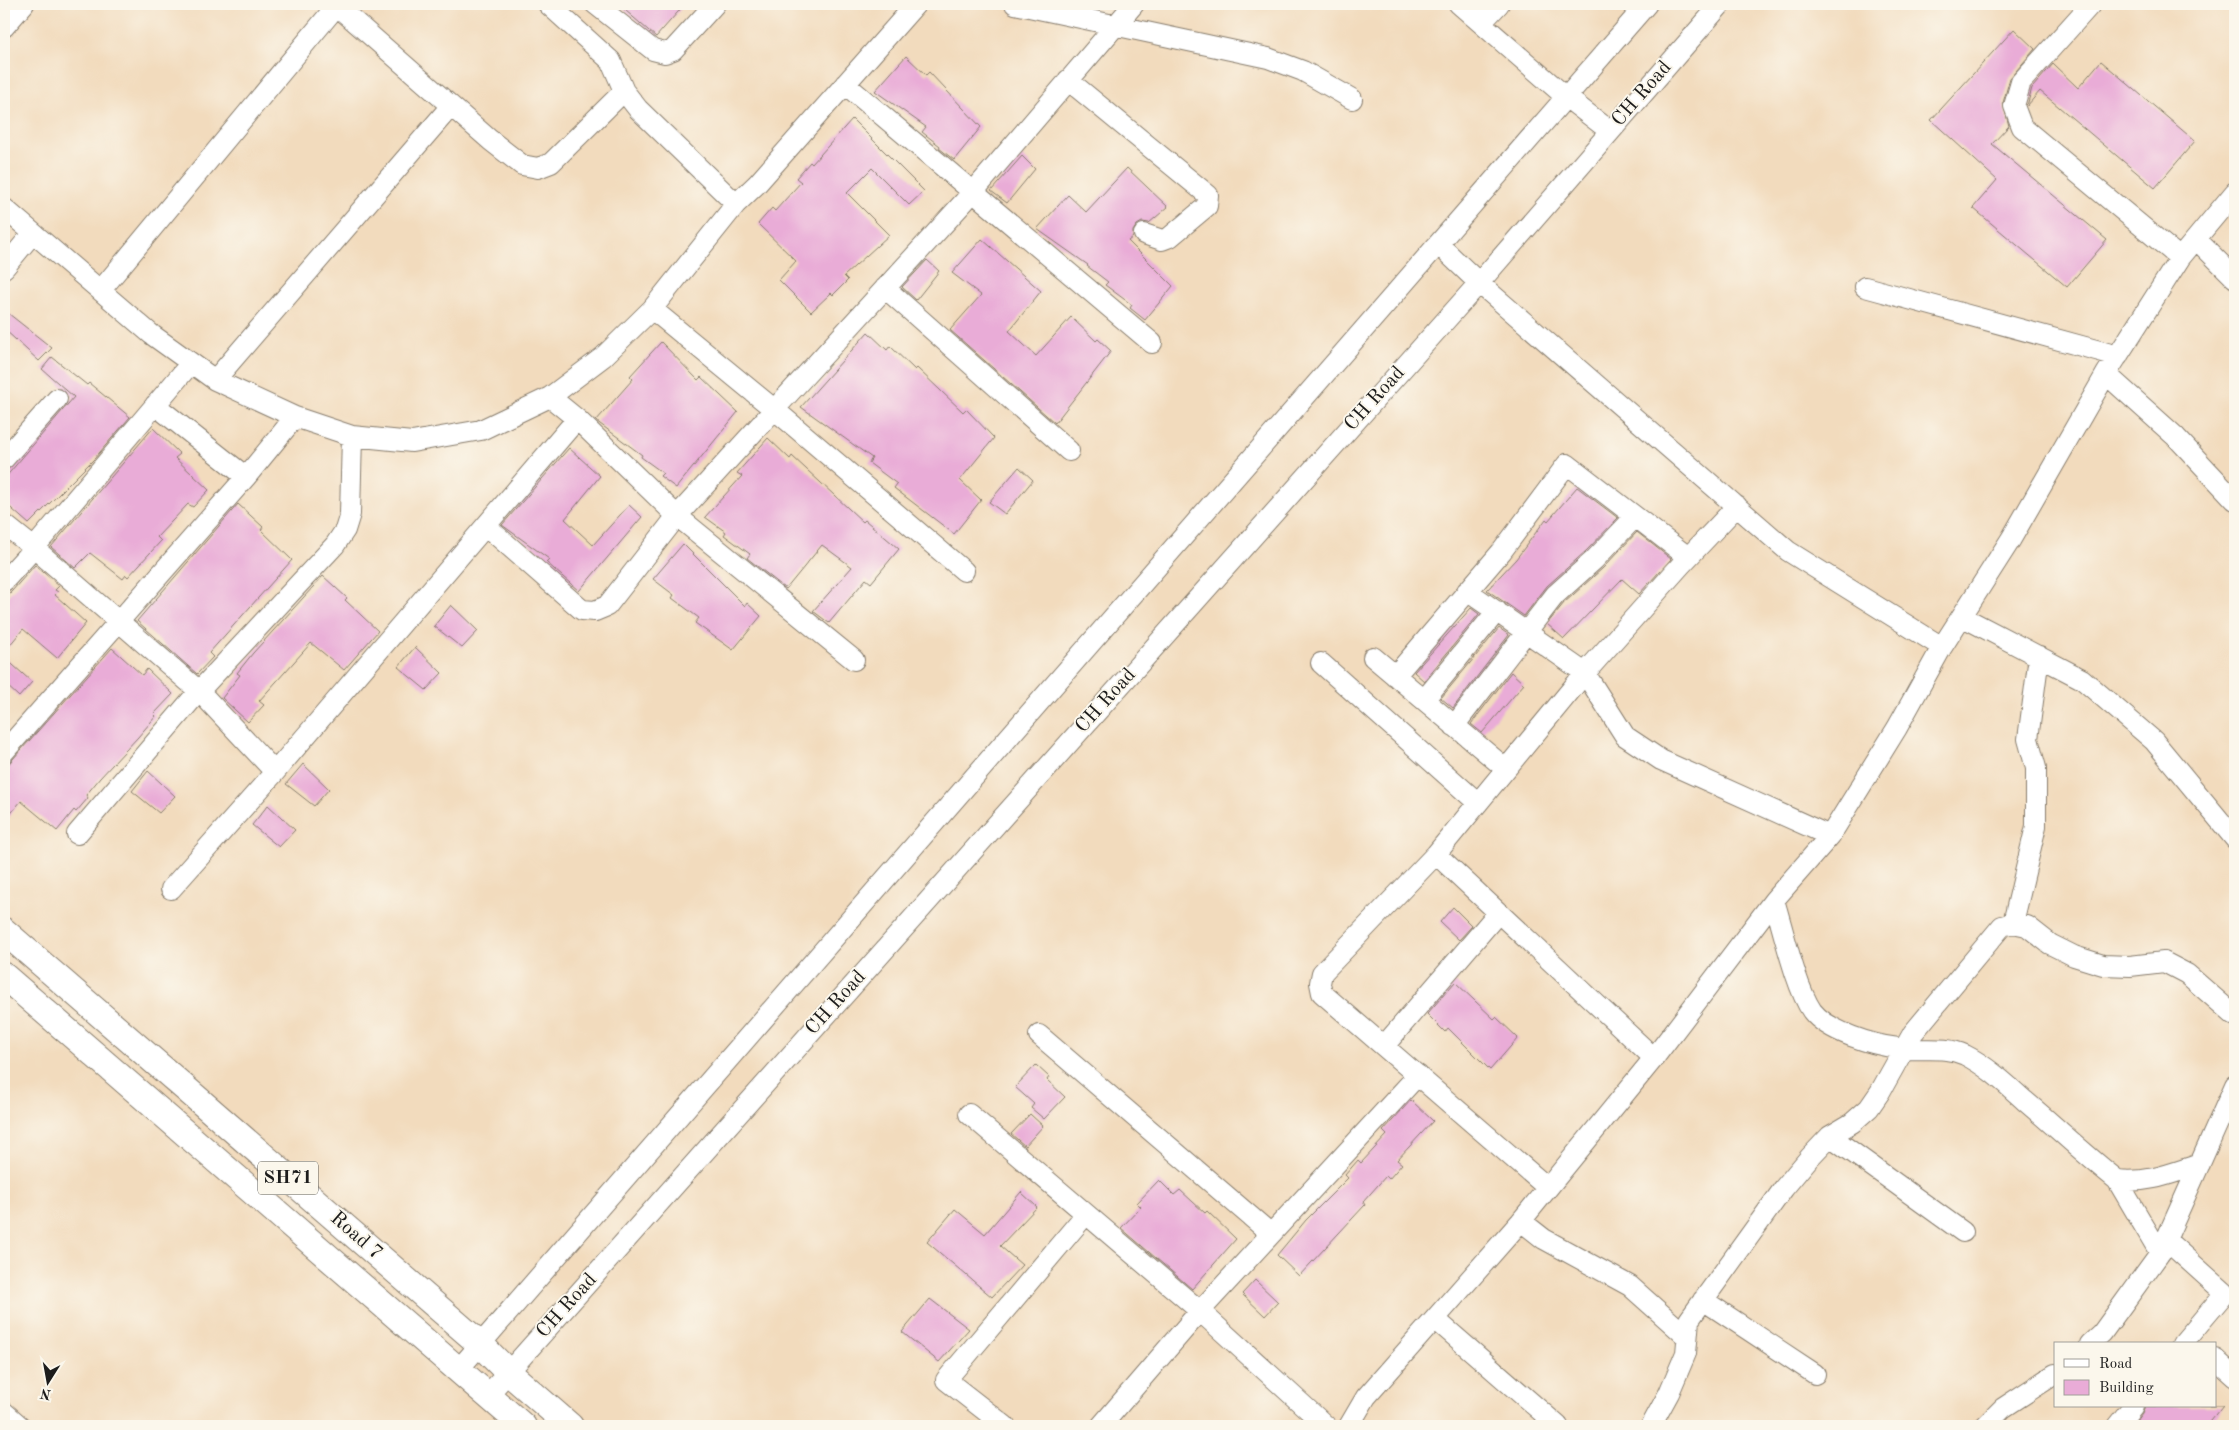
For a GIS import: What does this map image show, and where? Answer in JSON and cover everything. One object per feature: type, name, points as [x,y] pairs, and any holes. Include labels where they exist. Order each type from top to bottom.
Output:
[{"type":"main road","name":"Road 7","points":[[4,931],[480,1344],[508,1372],[570,1426]]},
{"type":"main road","name":"Road 7","points":[[4,976],[523,1426]]},
{"type":"street","points":[[4,27],[24,4]]},
{"type":"street","points":[[548,4],[611,61],[624,91],[638,109],[736,204]]},
{"type":"street","points":[[595,4],[653,50],[665,53],[674,50],[715,4]]},
{"type":"street","points":[[4,208],[152,334],[215,380],[295,417],[352,436],[412,442],[481,430],[550,397],[603,357],[652,309],[736,204],[757,184],[916,4]]},
{"type":"street","points":[[1015,4],[1268,58],[1304,71],[1352,99]]},
{"type":"street","points":[[486,526],[582,610],[596,611],[608,606],[677,516],[974,191],[1134,4]]},
{"type":"street","points":[[1459,4],[1566,97],[1610,130]]},
{"type":"street","points":[[1481,23],[1499,4]]},
{"type":"street","name":"CH Road","points":[[458,1370],[1647,4]]},
{"type":"street","name":"CH Road","points":[[487,1396],[1479,283],[1721,4]]},
{"type":"street","points":[[2091,4],[2022,82],[2014,106],[2022,127],[2180,258]]},
{"type":"street","points":[[101,290],[337,5],[522,165],[538,168],[551,163],[624,91]]},
{"type":"street","points":[[1068,80],[1208,195],[1208,206],[1170,237],[1162,240],[1144,234]]},
{"type":"street","points":[[845,84],[1152,343]]},
{"type":"street","points":[[215,380],[452,106]]},
{"type":"street","points":[[1349,1426],[1366,1397],[1436,1320],[1521,1221],[1654,1058],[1774,900],[1830,836],[1898,728],[1942,647],[1963,617],[2011,539],[2106,374],[2180,258],[2235,192]]},
{"type":"street","points":[[4,268],[34,234]]},
{"type":"street","points":[[2196,239],[2235,278]]},
{"type":"street","points":[[1438,244],[1479,283],[1788,551],[1942,647]]},
{"type":"street","points":[[1865,287],[2118,356]]},
{"type":"street","points":[[885,288],[1069,451]]},
{"type":"street","points":[[652,309],[775,410],[964,571]]},
{"type":"street","points":[[4,581],[191,363]]},
{"type":"street","points":[[2106,374],[2231,490]]},
{"type":"street","points":[[550,397],[578,419],[677,516],[854,660]]},
{"type":"street","points":[[4,459],[57,399]]},
{"type":"street","points":[[155,406],[246,477]]},
{"type":"street","points":[[4,752],[246,477],[295,417]]},
{"type":"street","points":[[171,889],[275,772],[578,419]]},
{"type":"street","points":[[77,834],[199,691],[334,545],[345,530],[350,514],[352,436]]},
{"type":"street","points":[[1395,676],[1535,510],[1567,464],[1688,557]]},
{"type":"street","points":[[1548,1188],[1322,993],[1320,983],[1322,973],[1436,854],[1585,674],[1688,557],[1737,506]]},
{"type":"street","points":[[1454,726],[1555,595],[1594,560],[1635,517]]},
{"type":"street","points":[[4,524],[199,691],[275,772]]},
{"type":"street","points":[[1467,591],[1585,674],[1626,736],[1644,750],[1661,760],[1830,836]]},
{"type":"street","points":[[1424,700],[1497,611]]},
{"type":"street","points":[[1963,617],[2082,679],[2154,741],[2235,839]]},
{"type":"street","points":[[2014,923],[2036,826],[2036,768],[2028,739],[2039,656]]},
{"type":"street","points":[[1373,657],[1506,769]]},
{"type":"street","points":[[1321,662],[1478,803]]},
{"type":"street","points":[[1436,854],[1654,1058]]},
{"type":"street","points":[[1774,900],[1804,997],[1814,1013],[1834,1027],[1863,1040],[1903,1049],[1938,1048],[1965,1056],[2004,1082],[2117,1180],[2163,1247],[2230,1287],[2189,1341]]},
{"type":"street","points":[[1384,1046],[1498,913]]},
{"type":"street","points":[[1650,1426],[1670,1393],[1686,1353],[1686,1336],[1689,1320],[1703,1300],[1784,1188],[1830,1136],[1852,1123],[1869,1108],[1913,1033],[2002,926],[2014,923],[2027,926],[2050,944],[2074,956],[2103,965],[2130,966],[2164,962],[2187,974],[2235,1016]]},
{"type":"street","points":[[1039,1035],[1271,1234]]},
{"type":"street","points":[[1101,1426],[1200,1311],[1418,1075]]},
{"type":"street","points":[[2092,1342],[2102,1333],[2163,1247],[2235,1085]]},
{"type":"street","points":[[969,1114],[1200,1311],[1326,1426]]},
{"type":"street","points":[[1830,1136],[1963,1232]]},
{"type":"street","points":[[2117,1180],[2134,1182],[2154,1179],[2200,1164]]},
{"type":"street","points":[[1005,1426],[946,1380],[1086,1214]]},
{"type":"street","points":[[1521,1221],[1544,1239],[1630,1286],[1686,1336]]},
{"type":"street","points":[[1703,1300],[1815,1374]]},
{"type":"street","points":[[1436,1320],[1558,1426]]},
{"type":"street","points":[[2216,1360],[2235,1377]]},
{"type":"street","points":[[1985,1426],[2003,1408],[2054,1375]]},
{"type":"street","points":[[2116,1426],[2130,1408]]},
{"type":"street","points":[[4,1412],[20,1426]]},
{"type":"building","points":[[618,4],[685,4],[656,37]]},
{"type":"building","points":[[2014,29],[2035,49],[2010,78],[2003,103],[2009,126],[1992,144],[2107,240],[2067,287],[1973,208],[1997,180],[1931,120]]},
{"type":"building","points":[[906,56],[926,75],[929,72],[981,127],[954,160],[922,132],[926,127],[875,91]]},
{"type":"building","points":[[2101,61],[2195,141],[2155,188],[2040,91],[2027,106],[2032,88],[2053,64],[2078,88]]},
{"type":"building","points":[[852,119],[924,191],[909,205],[872,168],[847,193],[889,235],[844,276],[848,280],[833,295],[831,293],[811,312],[779,280],[796,261],[758,224],[772,208],[775,211],[801,182],[796,178],[810,162],[812,164]]},
{"type":"building","points":[[1022,156],[1035,169],[1007,203],[991,191]]},
{"type":"building","points":[[1127,168],[1168,207],[1149,223],[1142,222],[1137,225],[1133,231],[1133,237],[1128,241],[1173,286],[1145,320],[1130,308],[1132,305],[1105,285],[1108,282],[1088,265],[1037,229],[1068,195],[1086,212]]},
{"type":"building","points":[[982,239],[1041,291],[1009,331],[1036,356],[1071,317],[1096,341],[1098,339],[1111,351],[1055,423],[950,330],[981,295],[952,273]]},
{"type":"building","points":[[927,260],[939,271],[916,300],[902,287]]},
{"type":"building","points":[[4,310],[52,348],[39,361],[4,329]]},
{"type":"building","points":[[868,332],[887,350],[890,346],[915,370],[917,368],[963,412],[966,409],[994,438],[960,480],[981,500],[954,534],[894,488],[897,484],[869,463],[872,458],[801,407]]},
{"type":"building","points":[[661,342],[698,380],[701,377],[738,412],[676,488],[660,476],[663,473],[641,457],[642,455],[596,421],[633,379],[630,376]]},
{"type":"building","points":[[52,357],[87,385],[89,383],[130,417],[94,459],[29,524],[4,502],[4,479],[74,397],[42,369]]},
{"type":"building","points":[[153,428],[180,454],[175,458],[209,490],[193,507],[188,504],[157,537],[161,541],[128,577],[126,575],[123,579],[90,553],[75,568],[51,547]]},
{"type":"building","points":[[768,438],[790,459],[792,456],[863,522],[865,520],[899,549],[871,583],[866,579],[829,623],[813,611],[852,567],[822,545],[786,589],[747,558],[750,554],[724,535],[726,532],[705,517],[742,476],[737,473]]},
{"type":"building","points":[[569,448],[600,476],[565,519],[593,545],[629,505],[642,517],[579,591],[546,562],[549,559],[502,525]]},
{"type":"building","points":[[1019,467],[1033,480],[1005,514],[989,502]]},
{"type":"building","points":[[1577,487],[1618,518],[1586,551],[1547,586],[1524,616],[1487,590],[1516,559],[1546,519],[1548,521]]},
{"type":"building","points":[[238,504],[263,527],[261,530],[292,560],[209,653],[213,657],[197,674],[137,621]]},
{"type":"building","points":[[1637,532],[1671,559],[1639,594],[1622,579],[1564,639],[1547,624],[1564,603],[1603,568]]},
{"type":"building","points":[[683,544],[745,606],[747,603],[761,616],[733,650],[695,623],[699,618],[672,598],[674,595],[653,579]]},
{"type":"building","points":[[35,565],[59,586],[55,590],[58,592],[55,595],[86,623],[57,658],[23,629],[4,652],[4,600]]},
{"type":"building","points":[[323,576],[378,631],[344,670],[311,643],[259,701],[264,705],[248,722],[222,698],[240,675],[237,673],[253,653]]},
{"type":"building","points":[[451,605],[478,631],[462,648],[434,626]]},
{"type":"building","points":[[1471,608],[1479,614],[1424,681],[1414,672]]},
{"type":"building","points":[[1499,628],[1509,635],[1453,708],[1441,698]]},
{"type":"building","points":[[415,647],[442,673],[426,690],[398,667]]},
{"type":"building","points":[[112,648],[142,675],[147,669],[173,694],[154,714],[156,716],[138,737],[86,795],[88,798],[76,812],[74,810],[57,831],[21,801],[4,822],[4,769]]},
{"type":"building","points":[[4,657],[32,682],[19,697],[4,683]]},
{"type":"building","points":[[1511,672],[1524,684],[1482,733],[1471,724]]},
{"type":"building","points":[[303,764],[329,789],[314,806],[286,784]]},
{"type":"building","points":[[148,771],[175,796],[159,813],[132,791]]},
{"type":"building","points":[[268,805],[295,830],[279,847],[252,825]]},
{"type":"building","points":[[1453,907],[1472,926],[1459,940],[1440,922]]},
{"type":"building","points":[[1455,982],[1494,1019],[1496,1017],[1518,1038],[1490,1070],[1448,1028],[1445,1032],[1427,1014]]},
{"type":"building","points":[[1036,1065],[1049,1077],[1047,1080],[1065,1097],[1044,1119],[1031,1108],[1034,1104],[1015,1087]]},
{"type":"building","points":[[1411,1100],[1433,1121],[1397,1160],[1402,1164],[1389,1179],[1386,1176],[1363,1202],[1365,1205],[1299,1276],[1277,1255],[1306,1220],[1348,1178],[1345,1175],[1358,1160],[1361,1163],[1387,1135],[1383,1131]]},
{"type":"building","points":[[1030,1114],[1043,1126],[1025,1146],[1011,1134]]},
{"type":"building","points":[[1159,1180],[1174,1195],[1180,1190],[1205,1213],[1207,1211],[1236,1239],[1192,1289],[1121,1228],[1141,1207],[1137,1203]]},
{"type":"building","points":[[1021,1192],[1037,1207],[1000,1246],[1022,1265],[992,1297],[927,1242],[955,1209],[985,1234]]},
{"type":"building","points":[[1255,1280],[1278,1302],[1265,1316],[1242,1294]]},
{"type":"building","points":[[930,1299],[969,1329],[939,1362],[902,1332]]},
{"type":"building","points":[[2216,1406],[2223,1406],[2207,1426],[2132,1426],[2144,1408],[2216,1408]]}]
